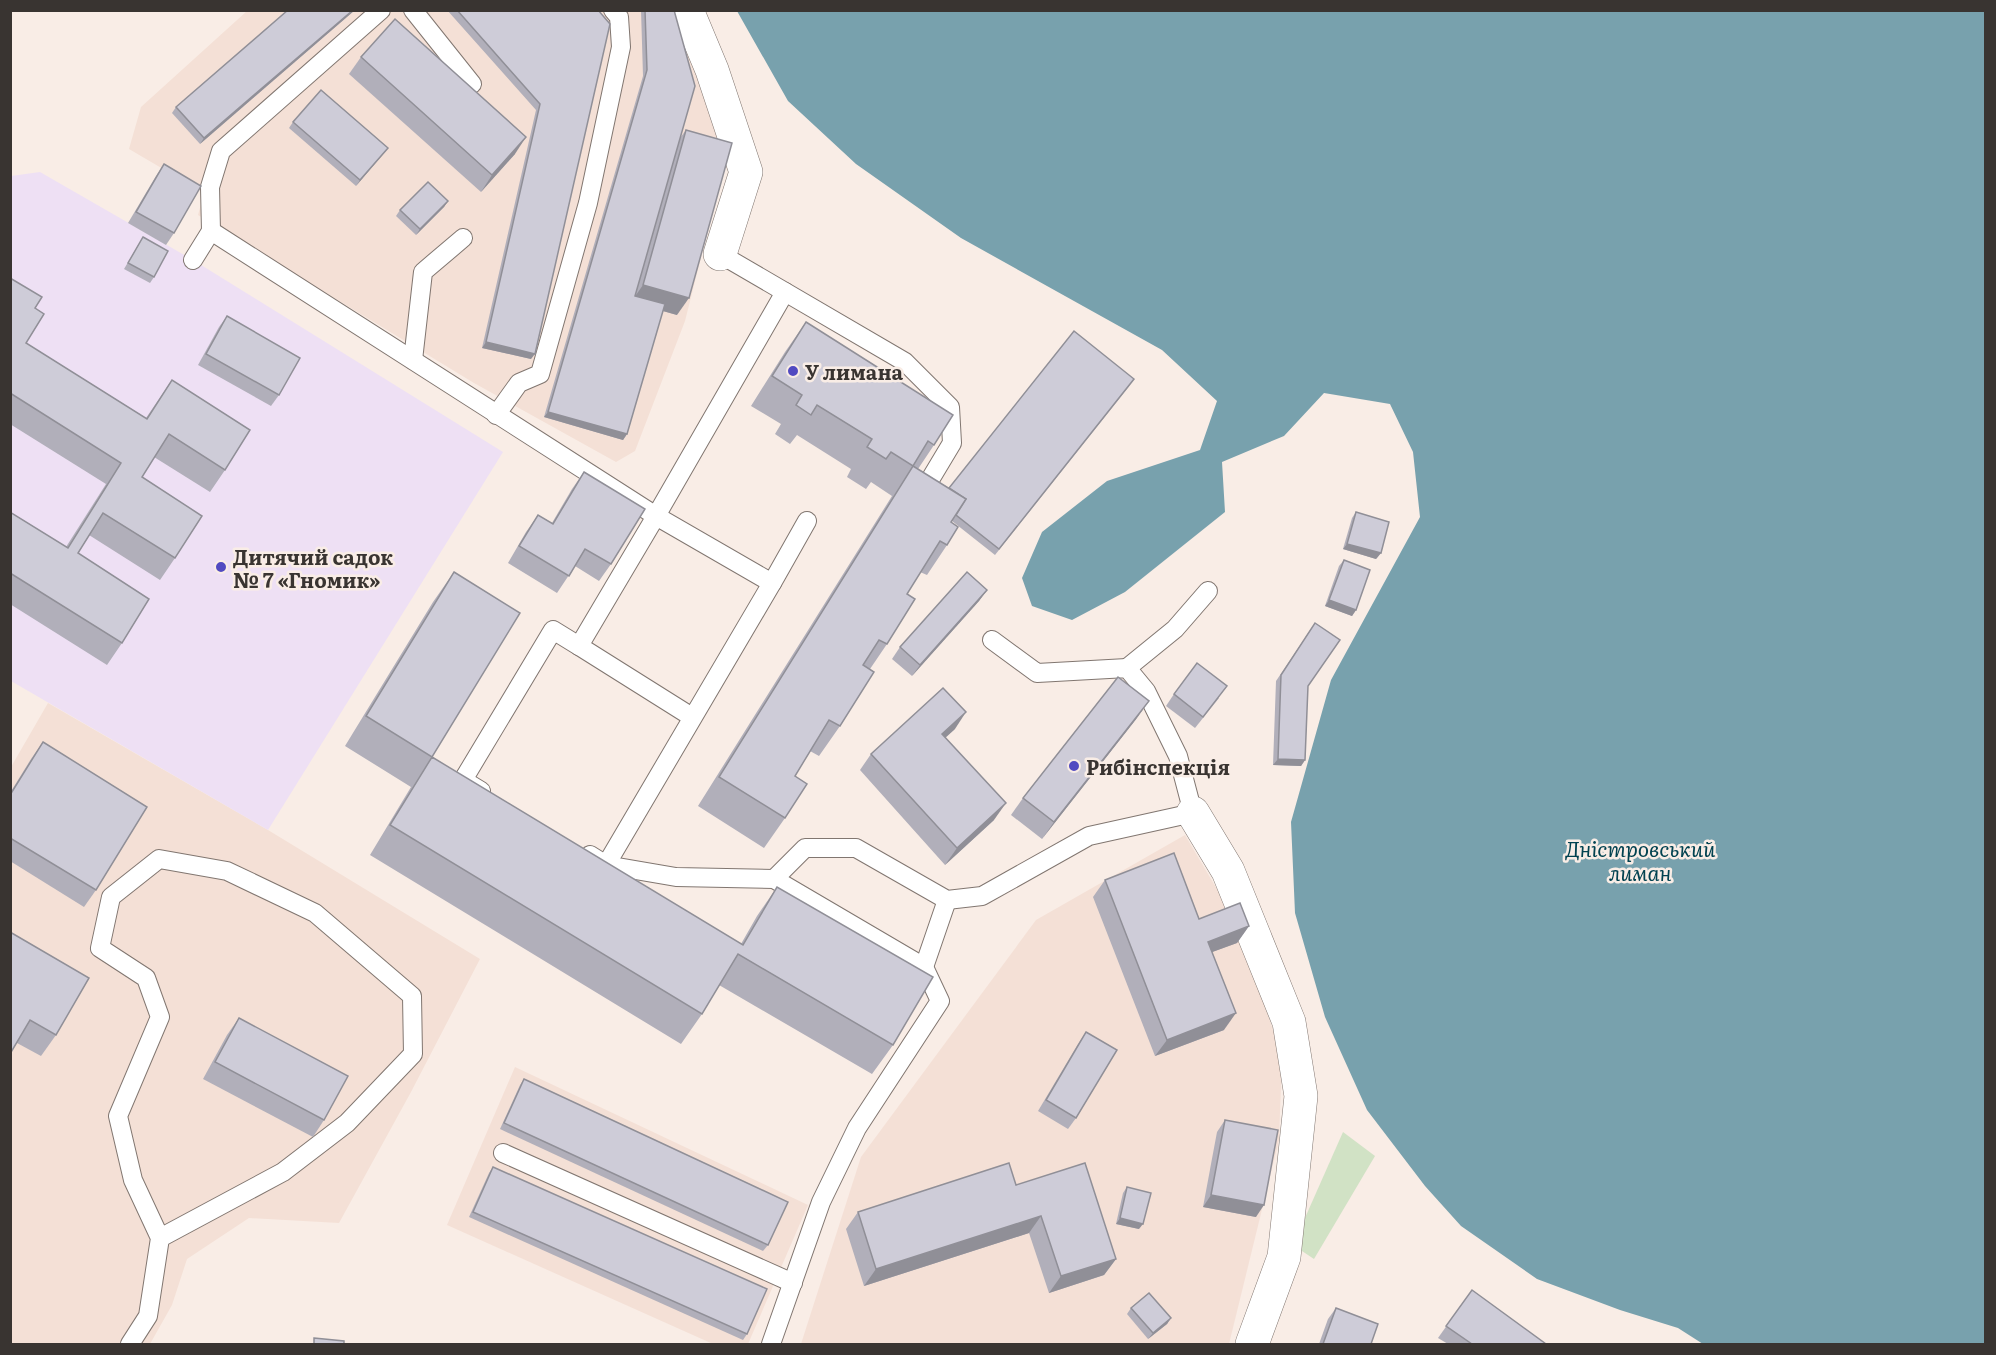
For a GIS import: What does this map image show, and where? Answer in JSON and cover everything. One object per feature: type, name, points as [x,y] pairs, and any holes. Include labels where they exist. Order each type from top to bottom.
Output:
[{"type":"street","points":[[687,10],[712,70],[746,172],[720,254]]},
{"type":"street","points":[[1193,813],[1228,871],[1289,1022],[1301,1096],[1284,1257],[1252,1344]]},
{"type":"lane","points":[[193,260],[211,231],[210,187],[221,151],[381,10]]},
{"type":"lane","points":[[413,10],[472,84]]},
{"type":"lane","points":[[496,415],[519,383],[540,374],[588,203],[621,47],[619,18],[613,10]]},
{"type":"lane","points":[[211,231],[656,516],[772,583]]},
{"type":"lane","points":[[413,360],[423,272],[463,238]]},
{"type":"lane","points":[[720,254],[905,362],[950,407],[952,443],[928,483]]},
{"type":"lane","points":[[579,646],[785,292]]},
{"type":"lane","points":[[606,865],[807,521]]},
{"type":"lane","points":[[992,640],[1037,673],[1127,668],[1175,629],[1208,591]]},
{"type":"lane","points":[[494,798],[463,780],[553,630],[692,717]]},
{"type":"lane","points":[[774,879],[805,848],[856,848],[947,900],[982,896],[1089,836],[1193,813],[1178,756],[1146,691],[1127,668]]},
{"type":"lane","points":[[575,846],[606,865],[676,877],[774,879],[924,967],[940,1000],[857,1128],[821,1202],[771,1344]]},
{"type":"lane","points":[[129,1344],[148,1316],[160,1238],[133,1180],[118,1116],[160,1017],[146,978],[100,948],[111,897],[159,858],[227,871],[315,913],[412,996],[412,1054],[347,1123],[284,1172],[160,1238]]},
{"type":"lane","points":[[924,967],[947,900]]},
{"type":"lane","points":[[503,1153],[793,1283]]},
{"type":"shaded area","points":[[676,10],[727,155],[685,321],[635,451],[616,462],[474,383],[198,215],[204,193],[129,149],[141,107],[247,11]]},
{"type":"shaded area","name":"Дитячий садок № 7 «Гномик»","points":[[40,172],[193,260],[503,452],[268,830],[11,681],[11,176]]},
{"type":"shaded area","points":[[48,703],[268,830],[480,959],[339,1223],[249,1218],[187,1259],[172,1305],[150,1344],[11,1344],[11,767]]},
{"type":"shaded area","points":[[1185,835],[1231,913],[1247,952],[1282,1057],[1279,1140],[1229,1344],[801,1344],[861,1157],[1036,920]]},
{"type":"shaded area","points":[[515,1067],[808,1205],[748,1344],[713,1344],[447,1225]]},
{"type":"green space","points":[[1343,1132],[1375,1156],[1314,1259],[1293,1245]]},
{"type":"water","name":"Дністровський лиман","points":[[737,11],[1985,11],[1985,1344],[1703,1344],[1678,1328],[1620,1310],[1537,1279],[1461,1226],[1425,1186],[1367,1110],[1325,1017],[1295,913],[1291,822],[1331,680],[1420,517],[1413,452],[1390,404],[1324,393],[1284,436],[1222,462],[1225,512],[1125,592],[1072,620],[1032,606],[1022,578],[1042,532],[1107,481],[1200,450],[1217,401],[1162,350],[961,238],[856,164],[788,101]]},
{"type":"building","points":[[288,10],[353,10],[204,138],[176,107]]},
{"type":"building","points":[[457,10],[598,10],[610,24],[535,354],[486,342],[540,104]]},
{"type":"building","points":[[645,10],[674,10],[695,86],[635,296],[665,304],[627,434],[548,412],[647,70]]},
{"type":"building","points":[[395,19],[526,137],[492,175],[361,57]]},
{"type":"building","points":[[321,90],[388,148],[360,180],[293,122]]},
{"type":"building","points":[[686,130],[732,143],[689,298],[643,285]]},
{"type":"building","points":[[164,164],[201,186],[174,233],[136,212]]},
{"type":"building","points":[[428,182],[448,201],[420,229],[400,210]]},
{"type":"building","points":[[143,237],[168,251],[154,277],[128,263]]},
{"type":"building","points":[[10,278],[42,297],[35,308],[44,314],[26,343],[147,419],[172,380],[250,430],[225,470],[169,434],[142,477],[202,516],[175,558],[103,513],[78,553],[149,599],[122,643],[10,573],[10,512],[68,548],[121,463],[10,393]]},
{"type":"building","points":[[227,316],[300,358],[279,395],[206,354]]},
{"type":"building","points":[[806,322],[953,415],[934,445],[928,441],[913,466],[891,452],[886,459],[867,447],[872,439],[817,405],[811,415],[796,405],[802,395],[772,376]]},
{"type":"building","points":[[1074,331],[1134,379],[999,549],[956,515],[966,499],[949,488]]},
{"type":"building","points":[[913,466],[966,499],[951,522],[958,527],[947,545],[940,541],[907,594],[915,599],[887,644],[879,640],[863,665],[874,672],[840,726],[829,720],[795,776],[807,784],[785,818],[719,777]]},
{"type":"building","points":[[584,472],[645,509],[611,564],[585,549],[569,576],[519,546],[538,515],[553,524]]},
{"type":"building","points":[[1356,512],[1389,522],[1381,553],[1347,544]]},
{"type":"building","points":[[1344,560],[1370,570],[1356,610],[1329,600]]},
{"type":"building","points":[[454,572],[520,613],[432,757],[366,716]]},
{"type":"building","points":[[967,572],[987,590],[920,665],[900,647]]},
{"type":"building","points":[[1315,623],[1340,640],[1308,686],[1305,760],[1278,759],[1281,675]]},
{"type":"building","points":[[1197,663],[1227,686],[1203,717],[1174,694]]},
{"type":"building","name":"Рибінспекція","points":[[1118,677],[1149,701],[1054,822],[1023,798]]},
{"type":"building","points":[[943,688],[966,712],[942,734],[1006,803],[957,848],[871,754]]},
{"type":"building","points":[[43,742],[147,807],[96,890],[10,838],[10,795]]},
{"type":"building","points":[[432,757],[743,945],[777,887],[933,977],[893,1045],[738,954],[702,1014],[390,825]]},
{"type":"building","points":[[1174,853],[1199,919],[1240,903],[1249,926],[1208,942],[1236,1013],[1167,1040],[1105,880]]},
{"type":"building","points":[[10,932],[89,978],[56,1035],[30,1020],[10,1054]]},
{"type":"building","points":[[239,1018],[348,1076],[324,1120],[215,1062]]},
{"type":"building","points":[[1086,1032],[1117,1050],[1076,1118],[1046,1100]]},
{"type":"building","points":[[524,1079],[788,1202],[768,1245],[504,1123]]},
{"type":"building","points":[[1225,1120],[1278,1130],[1264,1205],[1211,1195]]},
{"type":"building","points":[[1009,1163],[1016,1185],[1085,1163],[1116,1259],[1061,1276],[1041,1216],[876,1269],[858,1212]]},
{"type":"building","points":[[493,1167],[767,1289],[747,1334],[473,1212]]},
{"type":"building","points":[[1127,1187],[1151,1193],[1143,1224],[1120,1218]]},
{"type":"building","points":[[1472,1290],[1546,1344],[1472,1344],[1446,1326]]},
{"type":"building","points":[[1149,1293],[1171,1318],[1153,1333],[1131,1308]]},
{"type":"building","points":[[1336,1308],[1378,1324],[1371,1344],[1323,1344]]},
{"type":"building","points":[[314,1338],[344,1341],[344,1344],[314,1344]]},
{"type":"place","name":"У лимана","points":[[793,371]]},
{"type":"place","name":"Дитячий садок № 7 «Гномик»","points":[[221,567]]},
{"type":"place","name":"Рибінспекція","points":[[1074,766]]}]
